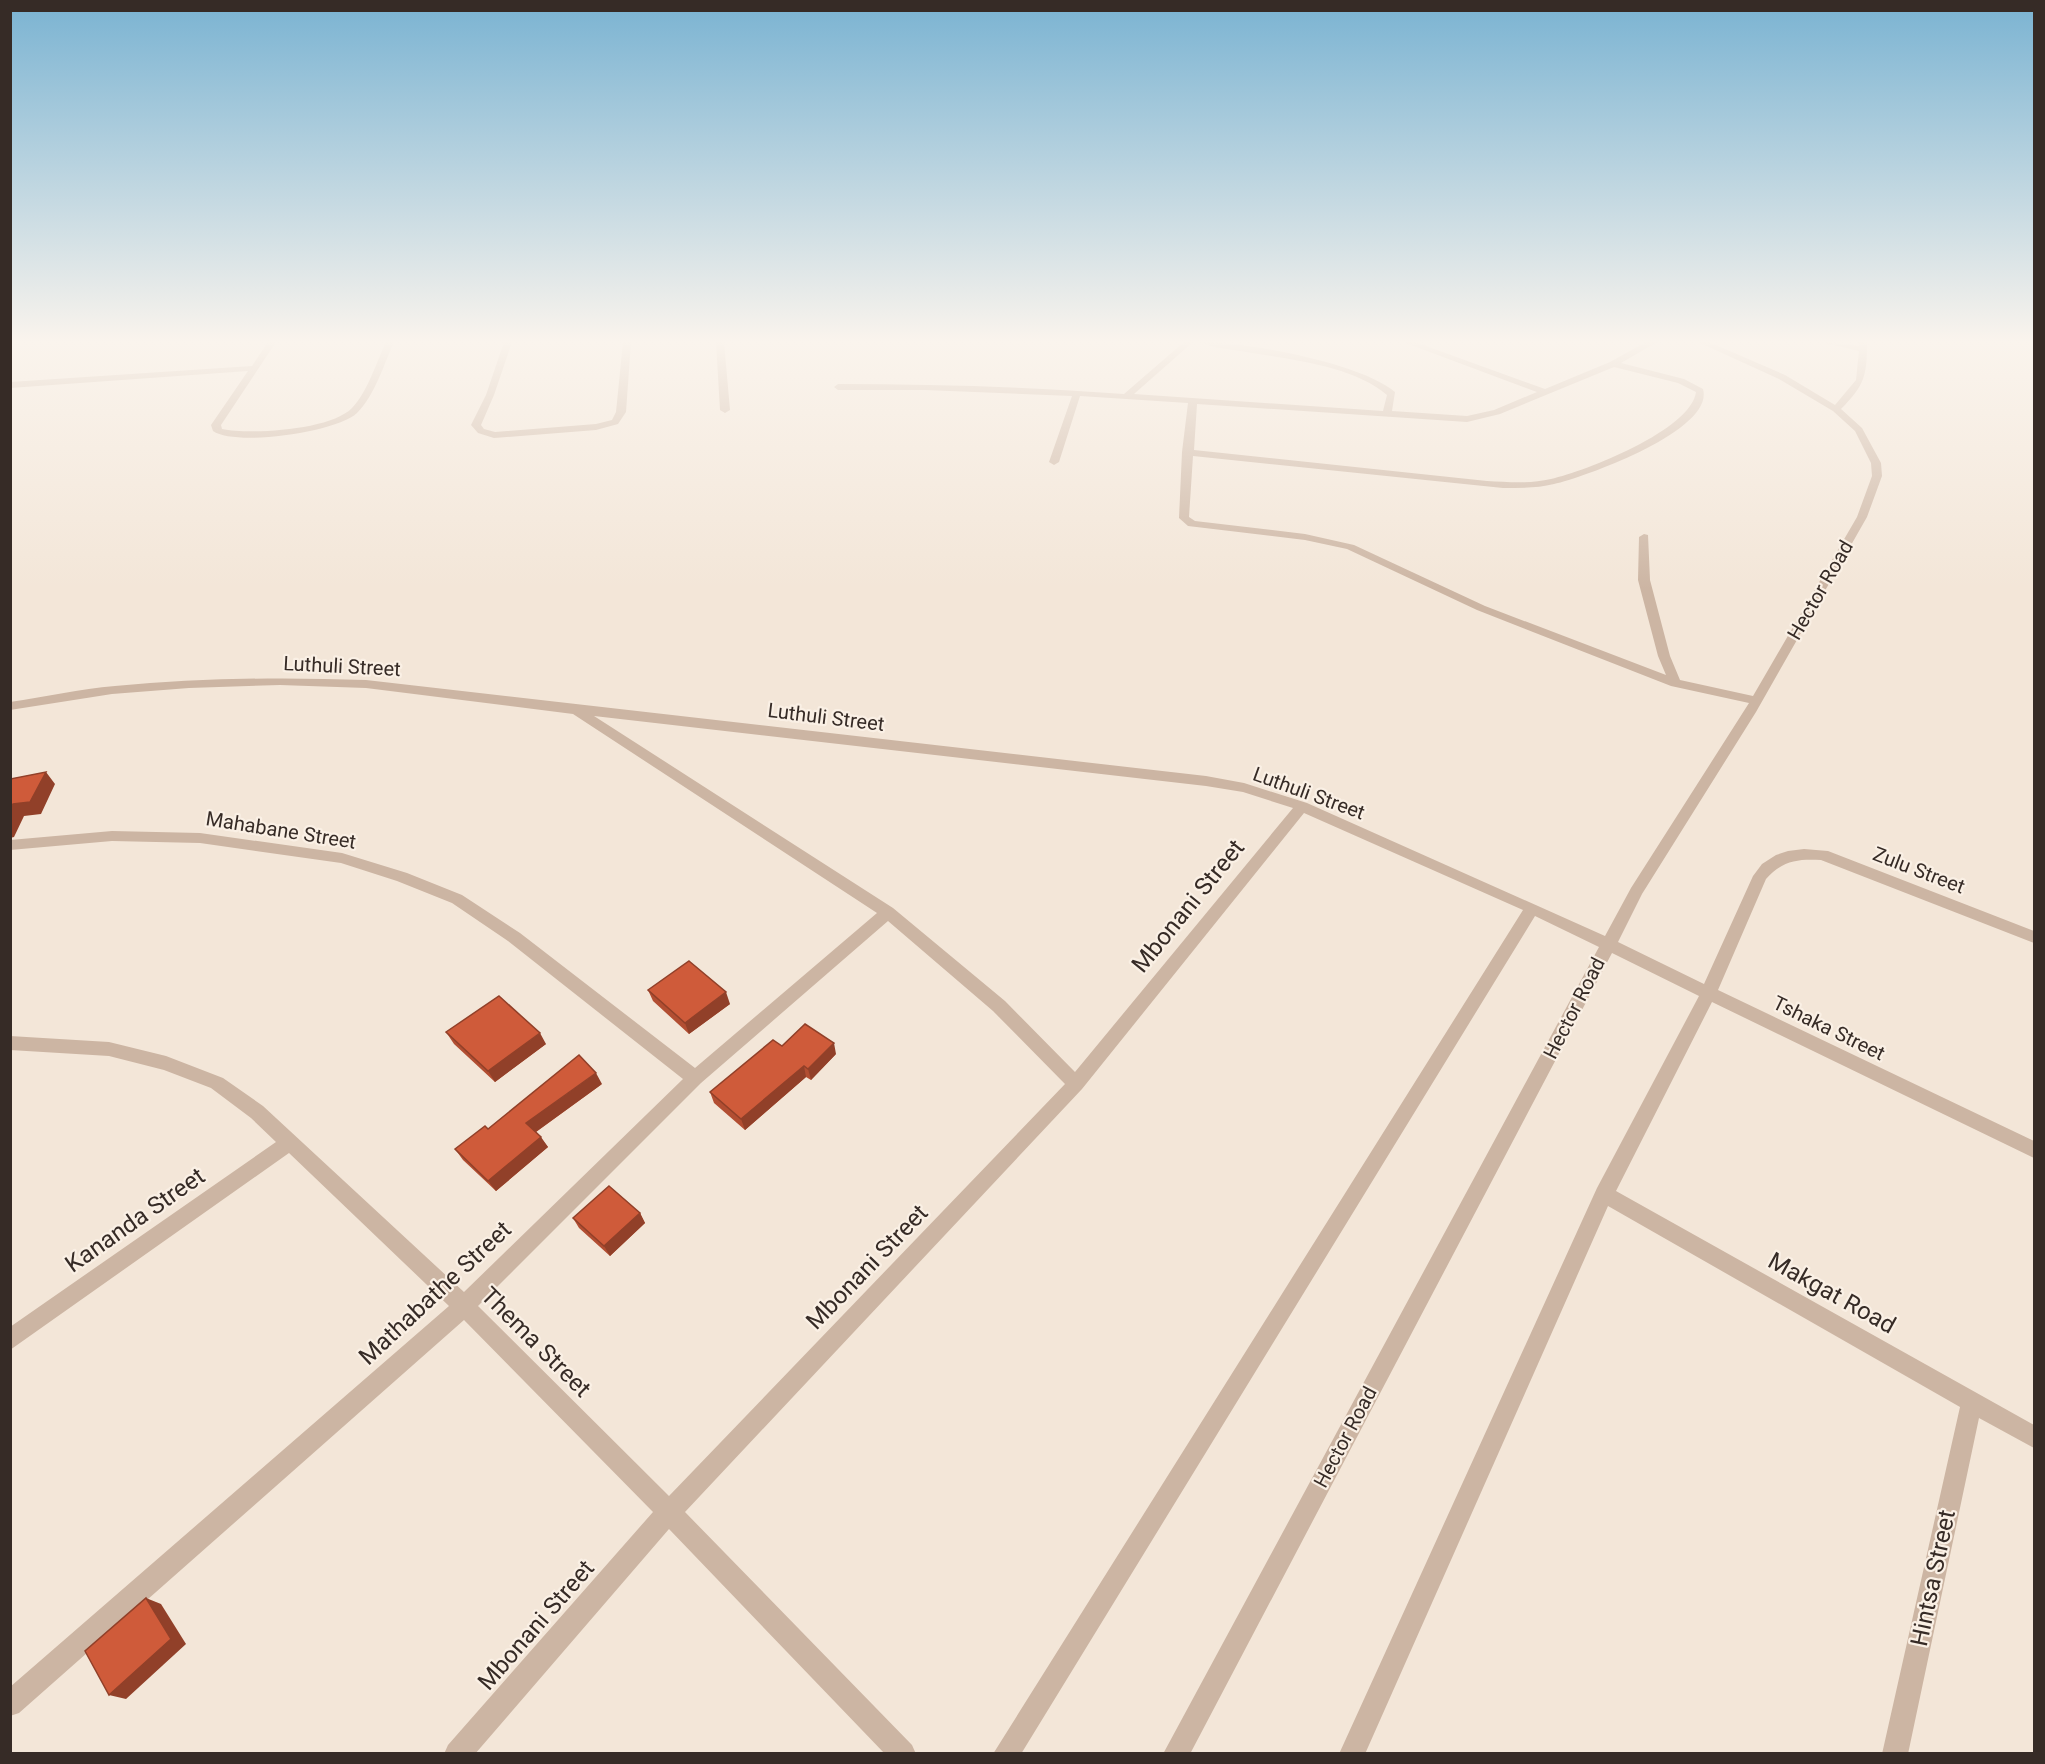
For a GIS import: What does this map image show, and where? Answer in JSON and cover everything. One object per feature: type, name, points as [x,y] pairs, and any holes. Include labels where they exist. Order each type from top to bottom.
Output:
[{"type":"street","points":[[216,424],[218,431],[239,435],[286,431],[321,424]]},
{"type":"street","points":[[476,424],[481,431],[494,435],[606,424]]},
{"type":"street","points":[[1054,462],[1067,424]]},
{"type":"street","points":[[1190,424],[1184,518],[1192,525],[1305,537],[1350,547],[1481,608],[1675,683],[1755,700]]},
{"type":"street","points":[[1187,452],[1487,484],[1518,485],[1548,483],[1593,468],[1679,424]]},
{"type":"street","name":"Hector Road","points":[[1176,1754],[1606,945],[1660,851],[1705,785],[1862,517],[1877,476],[1875,463],[1859,430],[1853,424]]},
{"type":"street","points":[[1644,537],[1644,580],[1664,656],[1675,683]]},
{"type":"street","name":"Luthuli Street","points":[[10,705],[112,690],[189,684],[280,681],[366,684],[1206,781],[1244,788],[1302,806],[1532,908],[1606,945]]},
{"type":"street","points":[[576,710],[888,912],[999,1006],[1076,1084]]},
{"type":"street","name":"Mbonani Street","points":[[457,1754],[669,1512],[1076,1084],[1302,806]]},
{"type":"street","name":"Mahabane Street","points":[[10,845],[112,836],[200,838],[342,858],[402,877],[457,899],[514,937],[695,1078]]},
{"type":"street","name":"Zulu Street","points":[[1708,994],[1760,876],[1771,863],[1785,855],[1823,855],[2034,938]]},
{"type":"street","points":[[1006,1754],[1532,908]]},
{"type":"street","name":"Mathabathe Street","points":[[10,1704],[464,1306],[695,1078],[888,912]]},
{"type":"street","name":"Tshaka Street","points":[[1606,945],[2034,1150]]},
{"type":"street","points":[[1352,1754],[1604,1194],[1708,994]]},
{"type":"street","name":"Thema Street","points":[[10,1043],[109,1049],[166,1063],[217,1083],[257,1112],[464,1306],[669,1512],[903,1754]]},
{"type":"street","name":"Kananda Street","points":[[10,1340],[290,1142]]},
{"type":"street","name":"Makgat Road","points":[[1604,1194],[2034,1437]]},
{"type":"street","name":"Hintsa Street","points":[[1894,1754],[1972,1402]]},
{"type":"building","points":[[46,772],[30,802],[13,804],[10,810],[10,779]]},
{"type":"building","points":[[689,961],[726,992],[685,1023],[648,990]]},
{"type":"building","points":[[499,996],[540,1033],[488,1071],[446,1032]]},
{"type":"building","points":[[805,1024],[834,1043],[808,1069],[804,1066],[741,1119],[710,1092],[773,1040],[782,1046]]},
{"type":"building","points":[[579,1055],[596,1073],[526,1123],[541,1137],[488,1181],[455,1149],[485,1126],[488,1129]]},
{"type":"building","points":[[609,1186],[640,1213],[604,1246],[573,1218]]},
{"type":"building","points":[[146,1598],[171,1639],[109,1695],[85,1651]]}]
